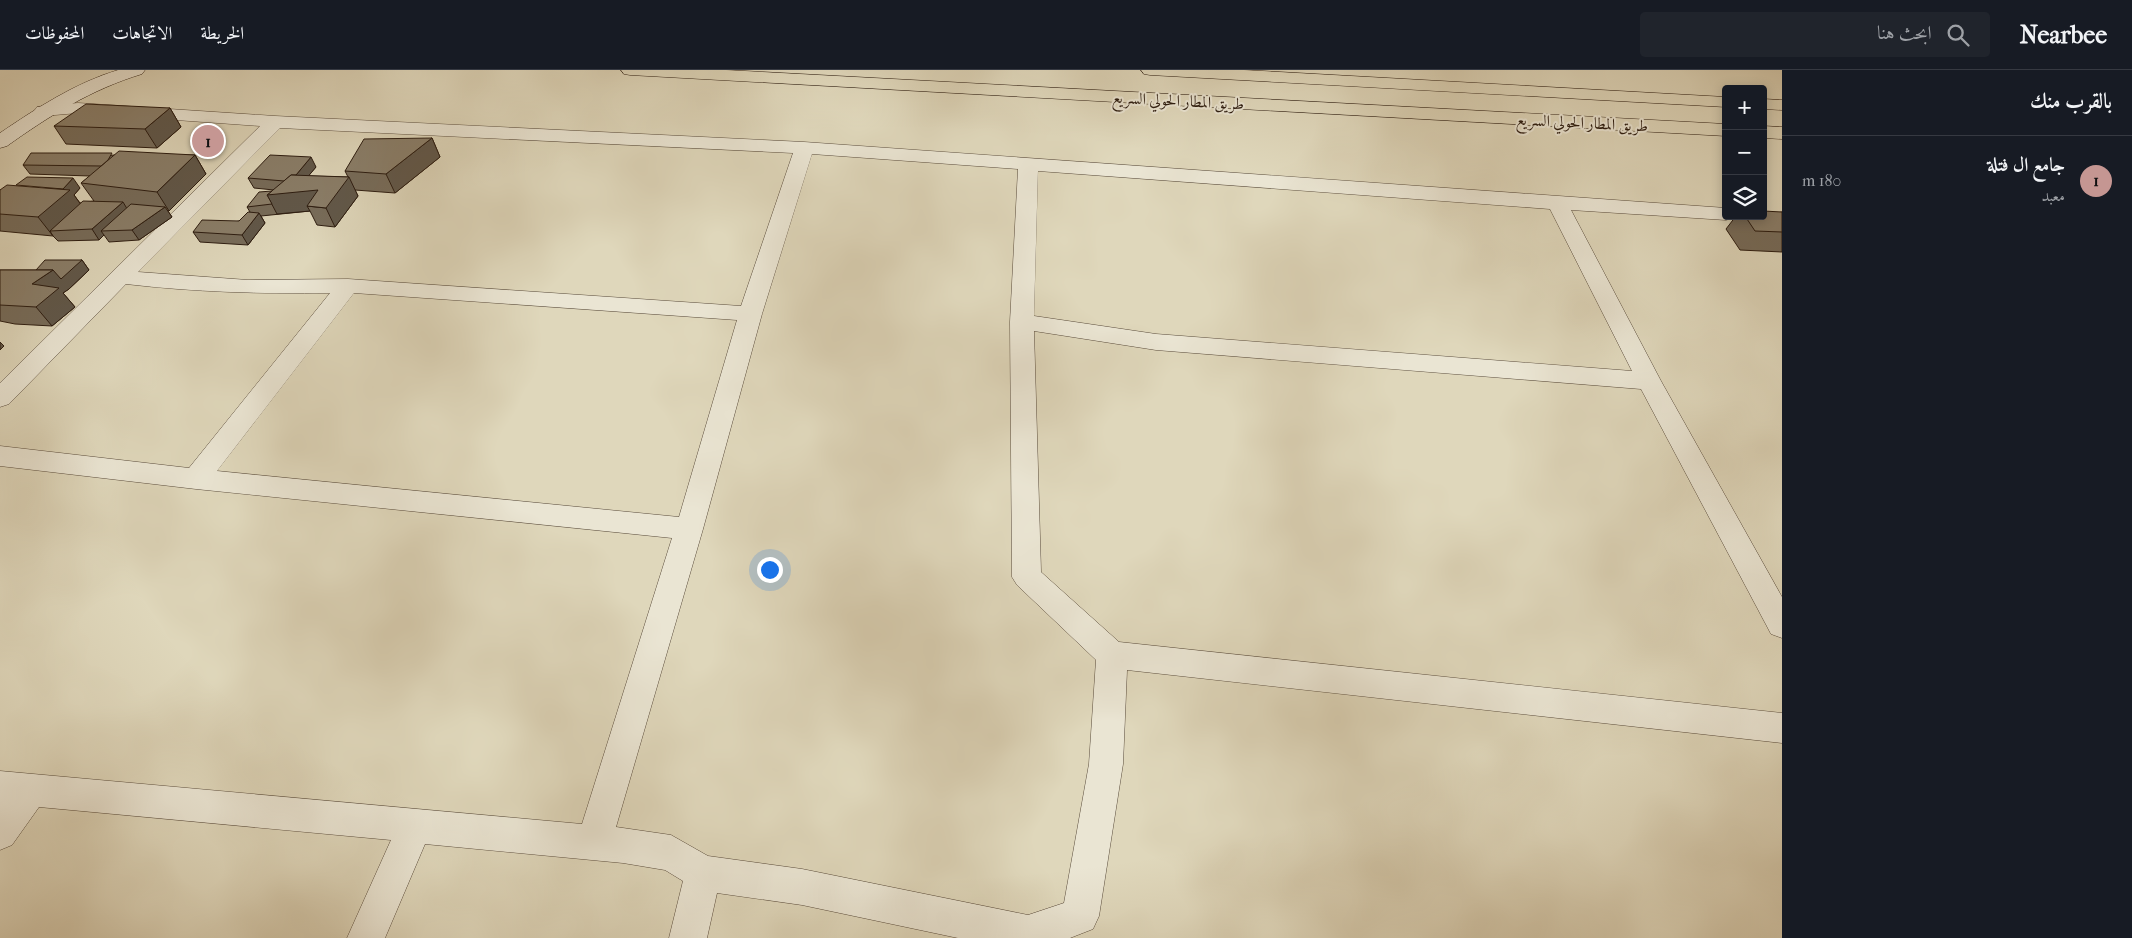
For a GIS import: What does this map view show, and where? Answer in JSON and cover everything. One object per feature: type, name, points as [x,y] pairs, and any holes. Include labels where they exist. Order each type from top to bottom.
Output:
[{"type":"highway","name":"طريق المطار الحولي السريع","points":[[630,70],[1722,130]]},
{"type":"highway","name":"طريق المطار الحولي السريع","points":[[1150,70],[1722,102]]},
{"type":"highway","points":[[1767,104],[1782,105]]},
{"type":"highway","points":[[1767,132],[1782,133]]},
{"type":"street","points":[[0,142],[43,111],[83,90],[136,70]]},
{"type":"street","points":[[43,111],[78,108],[275,122],[804,148],[1722,214]]},
{"type":"street","points":[[0,398],[275,122]]},
{"type":"street","points":[[594,842],[689,529],[750,314],[804,148]]},
{"type":"street","points":[[1028,164],[1022,322],[1027,578],[1112,655],[1782,728]]},
{"type":"street","points":[[1558,203],[1649,381],[1782,625]]},
{"type":"street","points":[[121,277],[176,283],[248,287],[348,286],[750,314]]},
{"type":"street","points":[[196,480],[348,286]]},
{"type":"street","points":[[1022,322],[1156,342],[1649,381]]},
{"type":"street","points":[[0,456],[196,480],[689,529]]},
{"type":"street","points":[[0,833],[15,789],[594,842],[671,853],[703,873],[802,887],[1028,934],[1080,916],[1106,764],[1112,655]]},
{"type":"street","points":[[366,938],[415,826]]},
{"type":"street","points":[[688,938],[703,873]]},
{"type":"building","points":[[86,104],[170,108],[145,129],[54,126]]},
{"type":"building","points":[[432,138],[386,174],[345,171],[364,139]]},
{"type":"building","points":[[119,151],[195,155],[157,192],[81,183]]},
{"type":"building","points":[[31,153],[112,153],[101,166],[23,165]]},
{"type":"building","points":[[270,155],[311,157],[296,175],[291,175],[284,181],[248,178]]},
{"type":"building","points":[[291,175],[349,177],[326,208],[307,206],[318,190],[267,195]]},
{"type":"building","points":[[27,177],[73,178],[63,189],[16,185]]},
{"type":"building","points":[[7,185],[70,190],[38,217],[0,214],[0,190]]},
{"type":"building","points":[[272,191],[267,195],[272,204],[247,207],[259,192]]},
{"type":"building","points":[[83,201],[123,202],[92,229],[50,231]]},
{"type":"building","points":[[131,204],[165,207],[132,230],[101,231]]},
{"type":"building","points":[[1767,211],[1782,212],[1782,232],[1755,231],[1748,220],[1767,220]]},
{"type":"building","points":[[248,212],[259,213],[242,235],[193,232],[202,220],[239,221]]},
{"type":"building","points":[[45,260],[82,260],[61,279],[53,270],[36,270]]},
{"type":"building","points":[[0,270],[53,270],[32,284],[59,288],[36,307],[0,305]]},
{"type":"place","name":"جامع ال فتلة","points":[[208,141]]}]
